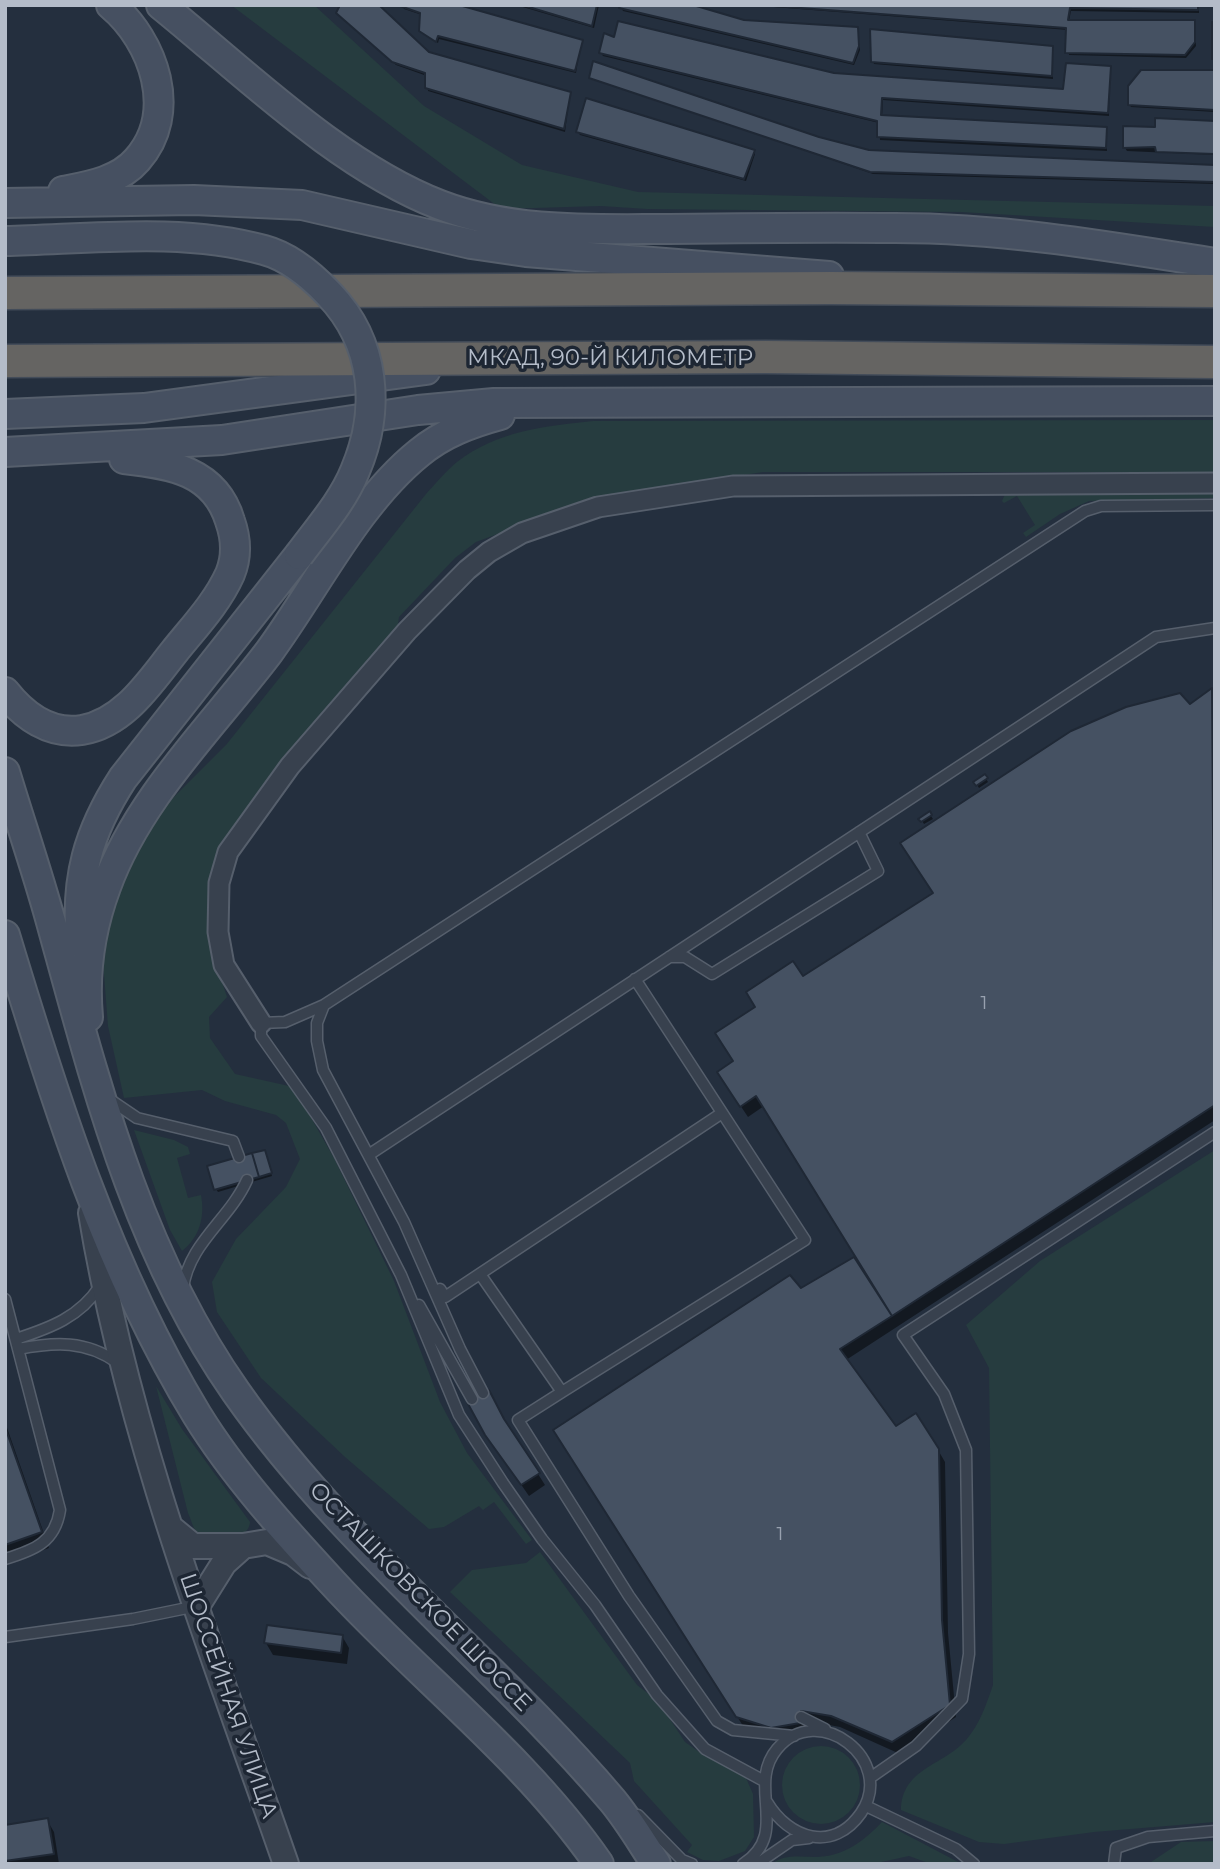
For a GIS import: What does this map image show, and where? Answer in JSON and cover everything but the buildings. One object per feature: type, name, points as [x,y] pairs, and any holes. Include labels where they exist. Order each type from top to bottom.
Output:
[{"type":"highway","points":[[5,293],[980,289],[1215,291]]},
{"type":"highway","name":"МКАД, 90-Й КИЛОМЕТР","points":[[6,361],[766,357],[1215,362]]},
{"type":"main road","points":[[5,202],[92,186],[121,173],[137,161],[147,146],[156,129],[160,108],[157,82],[136,30],[111,5]]},
{"type":"main road","points":[[161,5],[346,155],[438,204],[484,219],[540,227],[604,229],[972,229],[1058,238],[1215,263]]},
{"type":"main road","points":[[5,202],[194,200],[277,203],[351,215],[471,244],[526,251],[579,253],[980,289]]},
{"type":"main road","points":[[5,241],[211,239],[267,250],[306,271],[340,305],[363,344],[372,386],[370,427],[355,473],[299,555],[123,778],[102,811],[86,851],[80,888],[79,921],[96,1090]]},
{"type":"main road","points":[[5,414],[144,408],[505,359]]},
{"type":"main road","points":[[5,452],[222,440],[418,410],[494,403],[1215,401]]},
{"type":"main road","points":[[86,991],[90,936],[106,885],[130,837],[158,794],[270,650],[364,515],[395,476],[420,452],[467,424],[501,414],[583,403]]},
{"type":"main road","points":[[5,692],[16,706],[36,722],[60,730],[83,730],[108,720],[143,690],[211,607],[230,572],[236,539],[227,511],[211,485],[187,471],[155,462],[48,451]]},
{"type":"main road","points":[[5,772],[50,919],[96,1090]]},
{"type":"main road","points":[[5,936],[28,1010]]},
{"type":"main road","points":[[5,960],[28,1010]]},
{"type":"main road","name":"ОСТАШКОВСКОЕ ШОССЕ","points":[[28,1010],[86,1188],[146,1322],[198,1417],[262,1502],[333,1583],[505,1753],[577,1832],[598,1864]]},
{"type":"main road","name":"ОСТАШКОВСКОЕ ШОССЕ","points":[[96,1090],[136,1203],[181,1302],[236,1392],[299,1472],[368,1551],[540,1720],[614,1802],[656,1864]]},
{"type":"street","points":[[261,1023],[224,965],[218,932],[219,883],[229,852],[290,766],[400,639],[467,570],[489,552],[522,533],[597,507],[733,486],[1215,483]]},
{"type":"street","name":"ШОССЕЙНАЯ УЛИЦА","points":[[86,1188],[102,1283],[171,1528],[286,1864]]},
{"type":"street","points":[[171,1528],[193,1546],[243,1546],[267,1542],[293,1553],[333,1583]]},
{"type":"street","points":[[197,1606],[224,1563],[243,1546]]},
{"type":"lane","points":[[472,1399],[401,1275],[326,1128],[261,1036],[261,1023],[285,1022],[324,1005],[1085,511],[1101,506],[1215,505]]},
{"type":"lane","points":[[370,1154],[1156,637],[1215,628]]},
{"type":"lane","points":[[668,957],[685,957],[712,974],[878,871],[859,832]]},
{"type":"lane","points":[[635,979],[805,1240],[518,1420],[629,1596],[717,1721],[733,1730],[794,1736],[816,1730],[835,1734]]},
{"type":"lane","points":[[324,1005],[317,1023],[317,1041],[323,1070],[370,1154],[423,1261],[460,1349],[483,1393]]},
{"type":"lane","points":[[96,1090],[137,1118],[233,1141],[239,1157]]},
{"type":"lane","points":[[423,1261],[445,1297],[722,1113]]},
{"type":"lane","points":[[870,1778],[916,1746],[962,1699],[969,1654],[966,1450],[944,1394],[903,1335],[1215,1132]]},
{"type":"lane","points":[[181,1302],[185,1273],[192,1254],[240,1195],[247,1180]]},
{"type":"lane","points":[[480,1274],[562,1392]]},
{"type":"lane","points":[[401,1275],[459,1415],[542,1539],[595,1605],[657,1695],[705,1748],[764,1781]]},
{"type":"lane","points":[[17,1344],[66,1320],[89,1303],[102,1283]]},
{"type":"lane","points":[[5,1299],[60,1510],[58,1525],[50,1539],[33,1550],[5,1559]]},
{"type":"lane","points":[[17,1344],[74,1344],[105,1354],[124,1367]]},
{"type":"lane","points":[[5,1637],[70,1630],[197,1606]]},
{"type":"lane","points":[[757,1864],[792,1840],[835,1834],[855,1822],[866,1806],[870,1778],[865,1760],[850,1742],[801,1717]]},
{"type":"lane","points":[[540,1720],[682,1860],[692,1864]]},
{"type":"lane","points":[[743,1864],[754,1857],[768,1832],[764,1781],[767,1764],[778,1748],[794,1736]]},
{"type":"lane","points":[[767,1802],[777,1819],[791,1830],[813,1837]]},
{"type":"lane","points":[[866,1806],[956,1849],[974,1864]]},
{"type":"lane","points":[[1114,1864],[1116,1847],[1148,1837],[1215,1831]]},
{"type":"green space","points":[[231,5],[314,5],[424,106],[522,165],[638,192],[1215,206],[1215,227],[961,212],[647,209],[601,206],[501,209]]},
{"type":"green space","points":[[1215,420],[1215,472],[763,472],[680,485],[522,525],[476,542],[455,558],[399,617],[396,638],[219,859],[218,970],[227,997],[209,1017],[210,1038],[235,1074],[289,1086],[301,1100],[334,1158],[394,1281],[440,1402],[467,1453],[532,1540],[526,1544],[494,1502],[483,1510],[479,1506],[444,1527],[429,1529],[345,1457],[261,1378],[217,1312],[212,1282],[236,1239],[286,1187],[300,1159],[286,1123],[276,1115],[225,1101],[202,1090],[124,1098],[108,1026],[102,948],[117,889],[135,849],[164,807],[226,745],[441,477],[457,462],[488,443],[539,428],[593,421]]},
{"type":"green space","points":[[1215,491],[1215,498],[1089,501],[1060,514],[1026,537],[1023,533],[1035,525],[1017,496],[1004,503],[1002,501],[1006,492]]},
{"type":"green space","points":[[134,1130],[174,1140],[188,1147],[190,1154],[177,1158],[188,1198],[201,1195],[202,1211],[197,1233],[182,1251],[170,1230]]},
{"type":"green space","points":[[1215,1150],[1215,1822],[1094,1832],[1004,1844],[979,1842],[901,1810],[903,1796],[916,1776],[957,1749],[971,1734],[993,1685],[989,1368],[966,1325],[1040,1261]]},
{"type":"green space","points":[[156,1386],[182,1429],[250,1522],[248,1528],[237,1537],[212,1539],[198,1534],[195,1529],[188,1513]]},
{"type":"green space","points":[[540,1552],[637,1685],[658,1701],[685,1742],[746,1778],[753,1794],[754,1837],[745,1851],[719,1861],[703,1860],[687,1852],[692,1845],[634,1781],[630,1763],[450,1592],[472,1570],[526,1563]]},
{"type":"green space","points":[[813,1746],[829,1746],[843,1752],[854,1763],[860,1777],[860,1793],[854,1807],[843,1818],[829,1824],[813,1824],[799,1818],[788,1807],[782,1793],[782,1777],[788,1763],[799,1752]]},
{"type":"green space","points":[[882,1822],[962,1864],[931,1864],[909,1856],[872,1864],[772,1864],[787,1857],[825,1856],[844,1851]]},
{"type":"green space","points":[[1215,1841],[1215,1864],[1148,1864],[1181,1842]]}]
